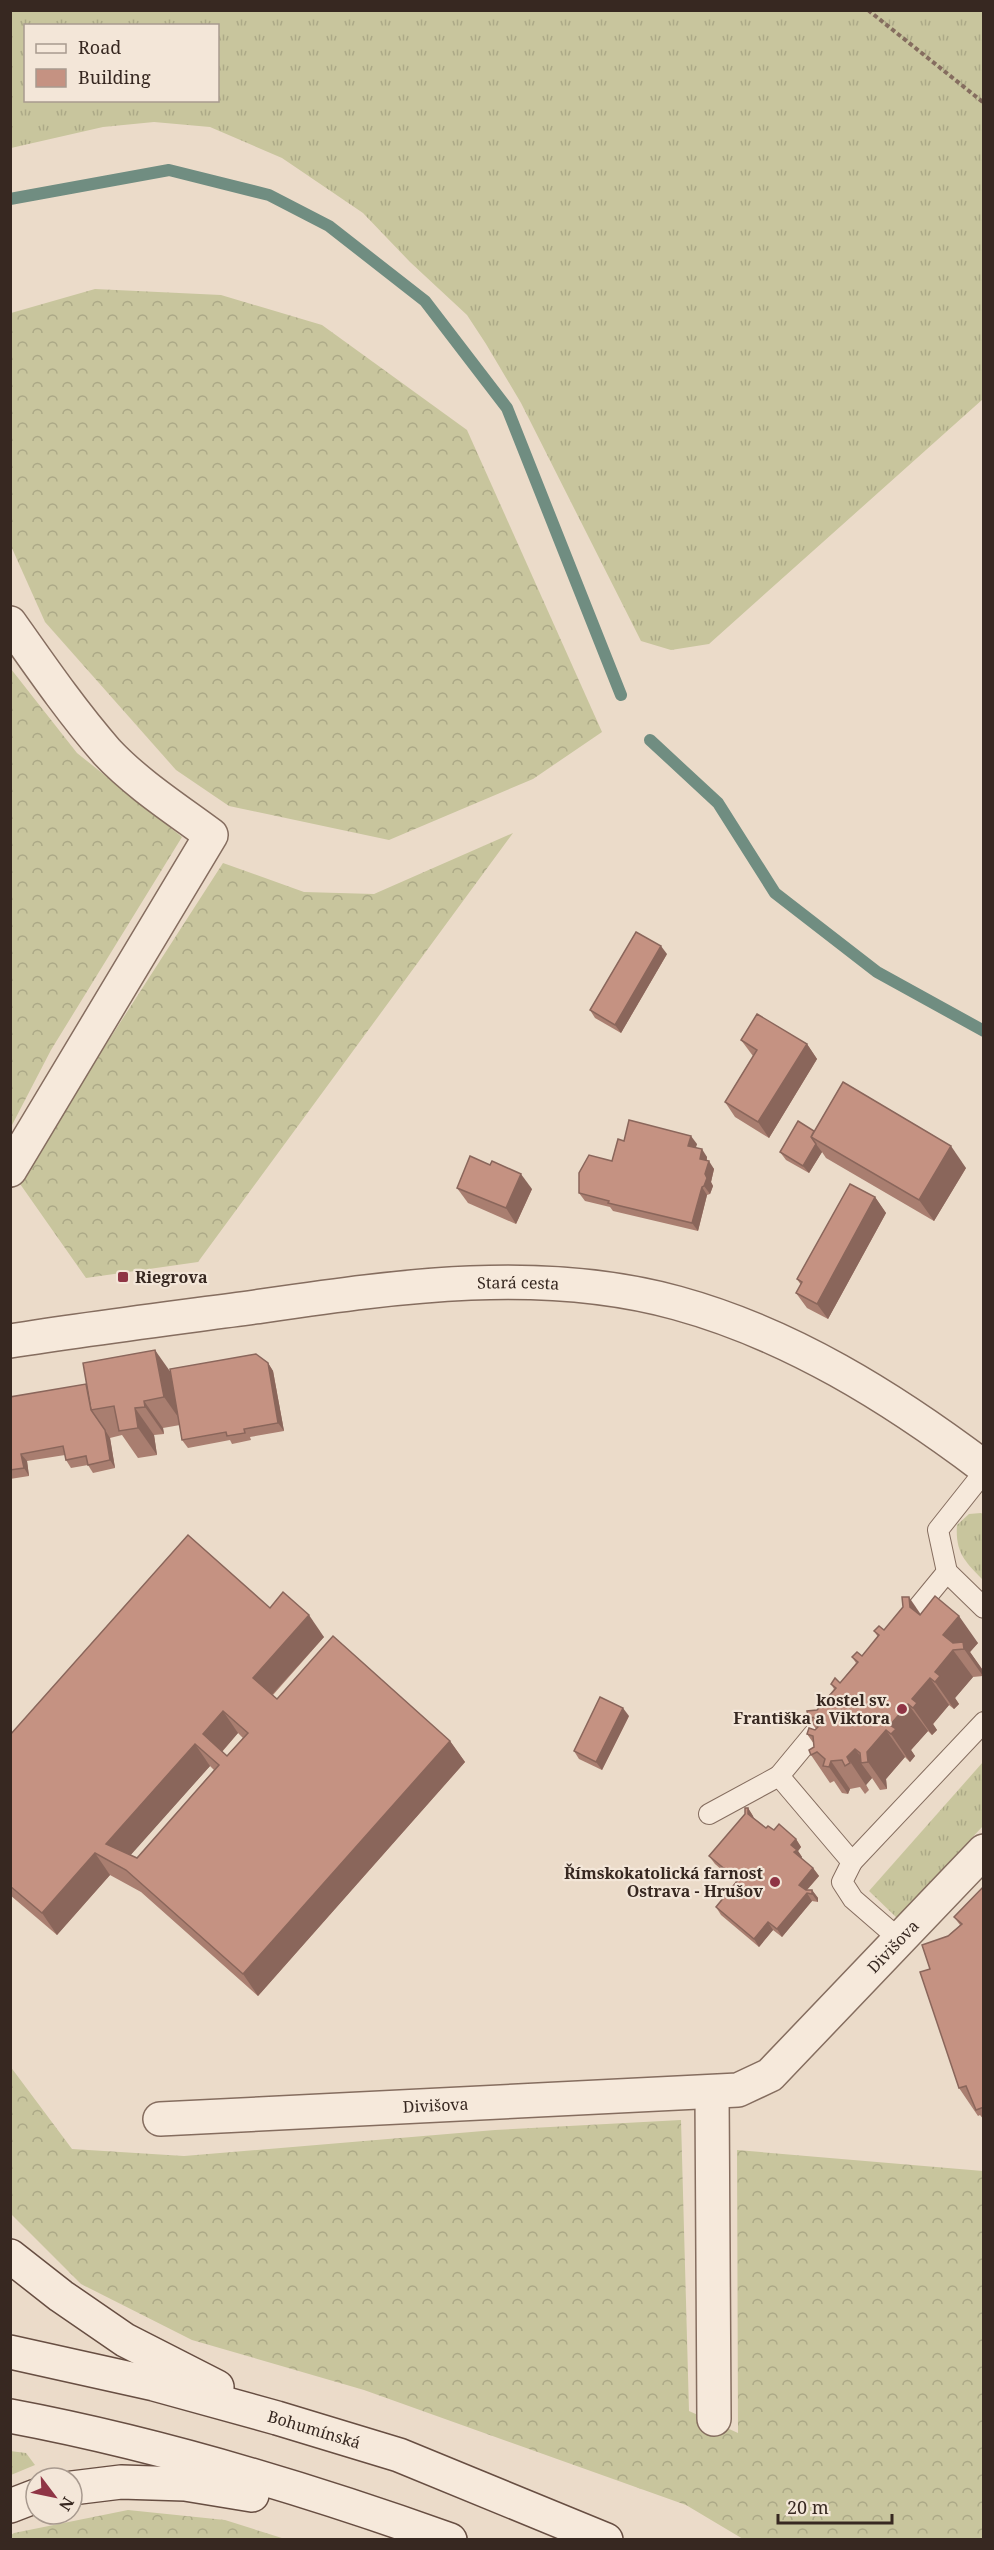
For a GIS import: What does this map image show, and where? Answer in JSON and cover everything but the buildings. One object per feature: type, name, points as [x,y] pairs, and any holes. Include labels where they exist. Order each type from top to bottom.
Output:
[{"type":"street","points":[[10,623],[68,703],[109,753],[157,796],[211,835],[10,1170]]},
{"type":"street","name":"Stará cesta","points":[[10,1341],[301,1300],[420,1288],[502,1282],[588,1285],[676,1303],[773,1338],[830,1366],[885,1399],[937,1432],[984,1467]]},
{"type":"street","name":"Divišova","points":[[160,2119],[738,2090],[770,2075],[898,1938],[984,1851]]},
{"type":"street","points":[[712,2092],[714,2419]]},
{"type":"street","points":[[10,2256],[61,2296],[125,2340],[277,2418]]},
{"type":"street","name":"Bohumínská","points":[[10,2352],[154,2384],[399,2455],[606,2540]]},
{"type":"street","points":[[10,2416],[150,2448],[260,2478],[450,2540]]},
{"type":"street","points":[[84,2487],[121,2482],[185,2484],[379,2515]]},
{"type":"lane","points":[[984,1472],[938,1530],[947,1572],[984,1608]]},
{"type":"lane","points":[[886,1646],[947,1572]]},
{"type":"lane","points":[[709,1814],[779,1776],[840,1702]]},
{"type":"lane","points":[[898,1938],[853,1899],[842,1882],[852,1862],[984,1722]]},
{"type":"lane","points":[[779,1776],[852,1862]]},
{"type":"path","points":[[868,10],[984,103]]},
{"type":"green space","points":[[11,10],[983,11],[983,399],[709,644],[671,650],[641,641],[521,403],[486,344],[467,315],[410,262],[363,213],[282,158],[210,127],[154,122],[103,127],[11,148]]},
{"type":"green space","points":[[95,289],[221,295],[322,325],[467,430],[602,732],[533,779],[389,840],[229,806],[176,770],[45,622],[11,546],[11,313]]},
{"type":"green space","points":[[11,669],[77,753],[182,837],[51,1050],[11,1127]]},
{"type":"green space","points":[[513,833],[198,1262],[86,1278],[18,1181],[223,863],[304,892],[374,894]]},
{"type":"green space","points":[[969,1514],[984,1515],[983,1580],[963,1556],[957,1534],[957,1525]]},
{"type":"green space","points":[[983,1762],[983,1826],[897,1918],[869,1891]]},
{"type":"green space","points":[[10,2066],[72,2149],[184,2156],[495,2130],[681,2120],[689,2411],[738,2433],[737,2150],[983,2171],[983,2539],[743,2539],[686,2505],[364,2390],[192,2340],[81,2284],[11,2214]]},
{"type":"green space","points":[[10,2451],[26,2453],[35,2465],[24,2466],[24,2470],[11,2475]]},
{"type":"green space","points":[[128,2510],[225,2520],[285,2539],[11,2539],[14,2533],[49,2526],[84,2526],[84,2519]]},
{"type":"waterway","points":[[10,199],[169,170],[269,195],[329,226],[425,301],[507,408],[621,695]]},
{"type":"waterway","points":[[650,740],[718,803],[775,893],[877,972],[984,1031]]},
{"type":"place","name":"Riegrova","points":[[123,1277]]},
{"type":"place","name":"kostel sv. Františka a Viktora","points":[[902,1709]]},
{"type":"place","name":"Římskokatolická farnost Ostrava - Hrušov","points":[[775,1882]]}]
